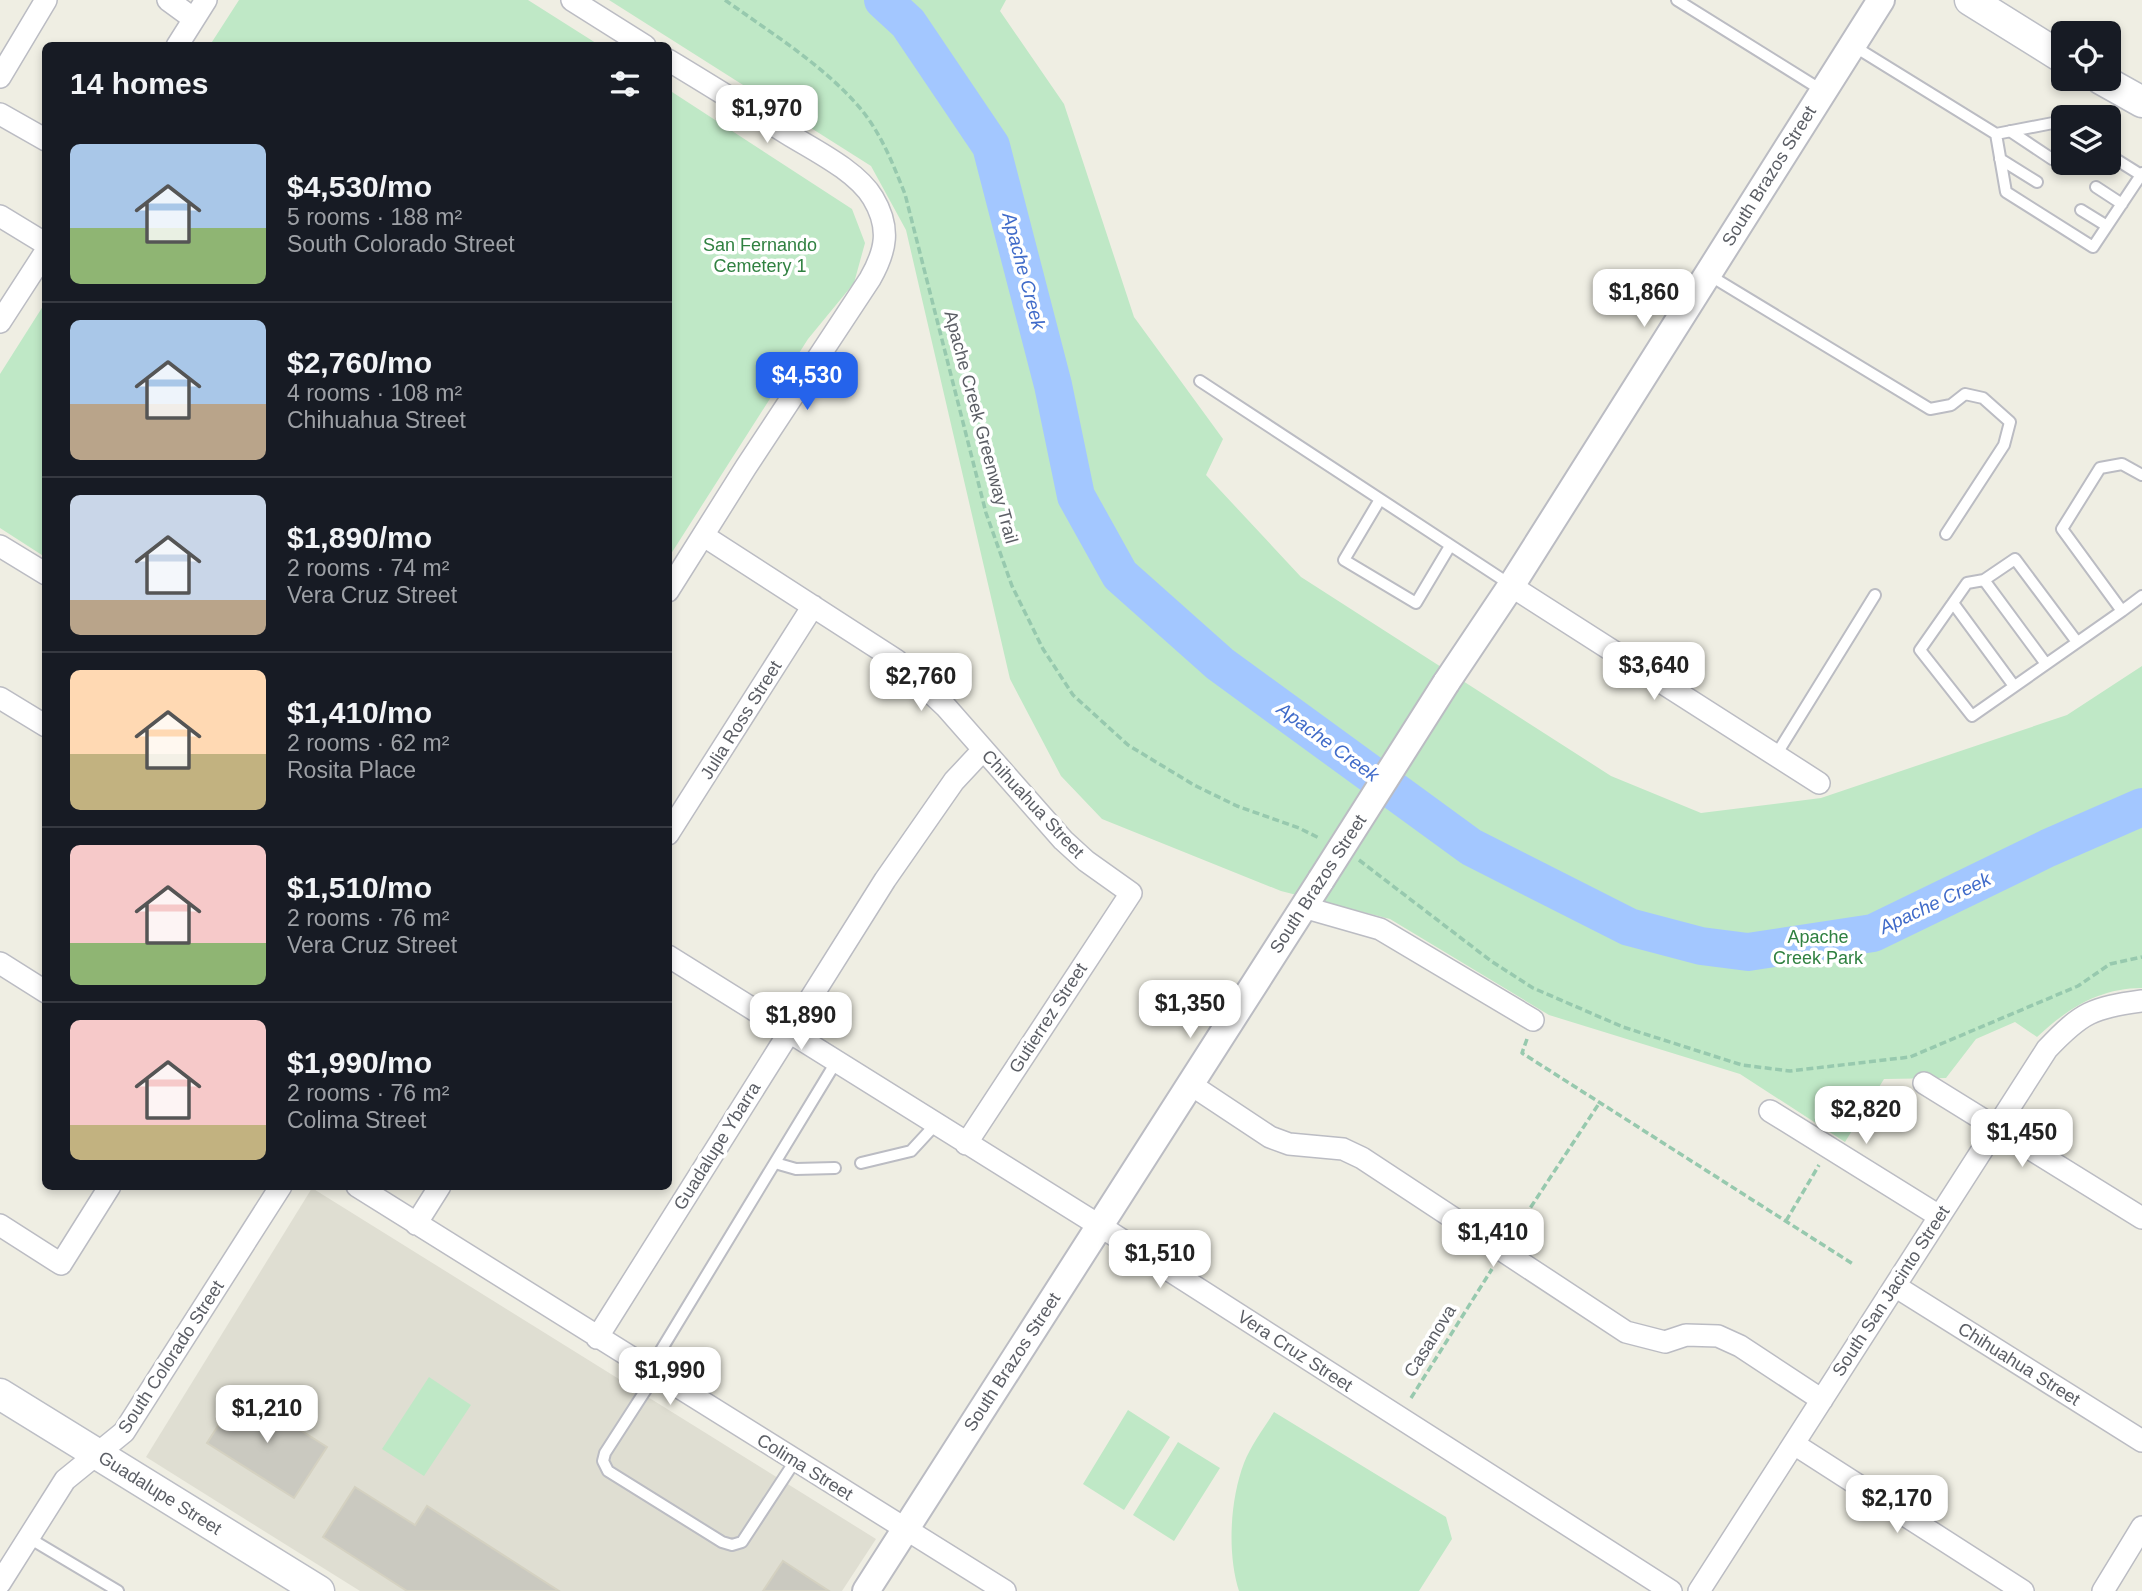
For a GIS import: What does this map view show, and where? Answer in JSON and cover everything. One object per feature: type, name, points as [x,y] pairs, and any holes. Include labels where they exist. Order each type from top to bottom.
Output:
[{"type":"main road","points":[[1970,0],[2051,51]]},
{"type":"main road","points":[[2121,90],[2142,102]]},
{"type":"main road","name":"Guadalupe Street","points":[[0,1394],[319,1591]]},
{"type":"street","points":[[0,77],[46,0]]},
{"type":"street","points":[[168,0],[194,19]]},
{"type":"street","points":[[180,42],[206,0]]},
{"type":"street","points":[[572,0],[639,42]]},
{"type":"street","name":"South Brazos Street","points":[[866,1591],[1446,683],[1511,586],[1881,0]]},
{"type":"street","points":[[672,62],[856,179],[873,197],[882,219],[886,242],[880,261],[672,585]]},
{"type":"street","points":[[0,114],[42,138]]},
{"type":"street","points":[[0,216],[42,242]]},
{"type":"street","points":[[0,323],[42,257]]},
{"type":"street","name":"Chihuahua Street","points":[[704,536],[896,660],[946,707],[1063,840],[1086,861],[1131,892]]},
{"type":"street","points":[[0,545],[42,571]]},
{"type":"street","points":[[1511,586],[1819,783]]},
{"type":"street","name":"Julia Ross Street","points":[[672,828],[813,607]]},
{"type":"street","points":[[0,698],[42,724]]},
{"type":"street","name":"Guadalupe Ybarra","points":[[597,1338],[885,880],[954,781],[983,750]]},
{"type":"street","name":"Gutierrez Street","points":[[966,1144],[1131,892]]},
{"type":"street","points":[[1303,907],[1380,929],[1533,1020]]},
{"type":"street","name":"Vera Cruz Street","points":[[672,959],[1100,1226],[1671,1591]]},
{"type":"street","points":[[0,963],[42,989]]},
{"type":"street","name":"South San Jacinto Street","points":[[1699,1591],[2047,1049],[2069,1025],[2089,1013],[2107,1006],[2142,1002]]},
{"type":"street","points":[[1924,1083],[2142,1218]]},
{"type":"street","points":[[1190,1084],[1270,1137],[1289,1144],[1343,1149],[1362,1158],[1626,1332],[1665,1342],[1686,1335],[1718,1336],[1740,1346],[1822,1399]]},
{"type":"street","points":[[1770,1111],[1939,1216]]},
{"type":"street","points":[[0,1225],[61,1264],[107,1190]]},
{"type":"street","name":"South Colorado Street","points":[[0,1583],[65,1480],[124,1432],[278,1190]]},
{"type":"street","name":"Colima Street","points":[[363,1190],[1005,1591]]},
{"type":"street","points":[[416,1224],[437,1190]]},
{"type":"street","name":"Chihuahua Street","points":[[1895,1286],[2142,1441]]},
{"type":"street","points":[[1794,1444],[2023,1591]]},
{"type":"street","points":[[2102,1591],[2142,1527]]},
{"type":"lane","points":[[1678,0],[1823,91]]},
{"type":"lane","points":[[1852,45],[1996,134],[2051,123]]},
{"type":"lane","points":[[2010,131],[2051,158]]},
{"type":"lane","points":[[1996,134],[2006,192],[2093,247],[2141,174],[2121,162]]},
{"type":"lane","points":[[2000,159],[2037,182]]},
{"type":"lane","points":[[2096,187],[2122,204]]},
{"type":"lane","points":[[2081,210],[2107,226]]},
{"type":"lane","points":[[1706,274],[1930,409],[1951,405],[1965,394],[1983,398],[2010,422],[2004,445],[1946,534]]},
{"type":"lane","points":[[1200,382],[1511,586]]},
{"type":"lane","points":[[2122,611],[2062,529],[2101,468],[2122,464],[2142,475]]},
{"type":"lane","points":[[1379,501],[1344,560],[1416,603],[1450,546]]},
{"type":"lane","points":[[2077,642],[2015,559],[1984,580],[1967,583],[1920,650],[1972,716],[2122,611],[2142,596]]},
{"type":"lane","points":[[1984,580],[2046,664]]},
{"type":"lane","points":[[1776,755],[1875,595]]},
{"type":"lane","points":[[1952,603],[2014,686]]},
{"type":"lane","points":[[795,1461],[742,1542],[732,1545],[711,1535],[608,1471],[603,1461],[605,1453],[836,1062]]},
{"type":"lane","points":[[861,1163],[911,1151],[935,1125]]},
{"type":"lane","points":[[775,1163],[796,1169],[835,1168]]},
{"type":"lane","points":[[29,1538],[118,1591]]},
{"type":"path","name":"Apache Creek Greenway Trail","points":[[724,0],[810,62],[860,108],[887,148],[905,194],[986,513],[1012,586],[1043,649],[1073,695],[1128,745],[1194,785],[1237,806],[1299,828],[1321,839]]},
{"type":"path","points":[[1353,855],[1491,961],[1533,988],[1623,1027],[1742,1065],[1790,1071],[1910,1058],[2078,986],[2110,964],[2142,957]]},
{"type":"path","points":[[1521,1053],[1853,1264]]},
{"type":"path","points":[[1519,1226],[1600,1102]]},
{"type":"path","points":[[1786,1221],[1819,1165],[1828,1170]]},
{"type":"path","name":"Casanova","points":[[1411,1398],[1495,1264]]},
{"type":"shaded area","points":[[311,1190],[315,1190],[876,1539],[842,1591],[360,1591],[146,1457]]},
{"type":"green space","points":[[239,0],[528,0],[594,42],[212,42]]},
{"type":"green space","name":"Apache Creek Park","points":[[609,0],[1006,0],[1000,11],[1064,104],[1134,317],[1223,439],[1206,475],[1301,577],[1611,776],[1701,813],[1821,798],[2067,715],[2142,666],[2142,988],[2112,992],[2085,1002],[2037,1037],[2015,1022],[1976,1039],[1946,1078],[1884,1079],[1845,1142],[1740,1074],[1549,1015],[1390,919],[1281,891],[1102,819],[1061,776],[1010,679],[906,230],[871,166]]},
{"type":"green space","name":"San Fernando Cemetery 1","points":[[672,92],[852,209],[865,243],[854,283],[808,339],[672,552]]},
{"type":"green space","points":[[42,308],[42,555],[0,528],[0,374]]},
{"type":"green space","points":[[429,1377],[471,1405],[424,1476],[382,1449]]},
{"type":"green space","points":[[1128,1410],[1170,1437],[1124,1510],[1083,1484]]},
{"type":"green space","points":[[1274,1412],[1446,1517],[1452,1539],[1419,1591],[1239,1591],[1232,1544],[1236,1493],[1247,1456]]},
{"type":"green space","points":[[1178,1442],[1220,1468],[1174,1541],[1133,1515]]},
{"type":"building","points":[[240,1392],[327,1447],[294,1498],[207,1443]]},
{"type":"building","points":[[355,1487],[415,1525],[427,1506],[559,1591],[407,1591],[323,1537]]},
{"type":"building","points":[[783,1561],[829,1591],[763,1591]]},
{"type":"waterway","name":"Apache Creek","points":[[883,0],[908,23],[991,146],[1053,385],[1076,496],[1120,575],[1220,664],[1471,847],[1629,927],[1701,946],[1748,952],[1873,933],[2048,848],[2142,807]]}]
